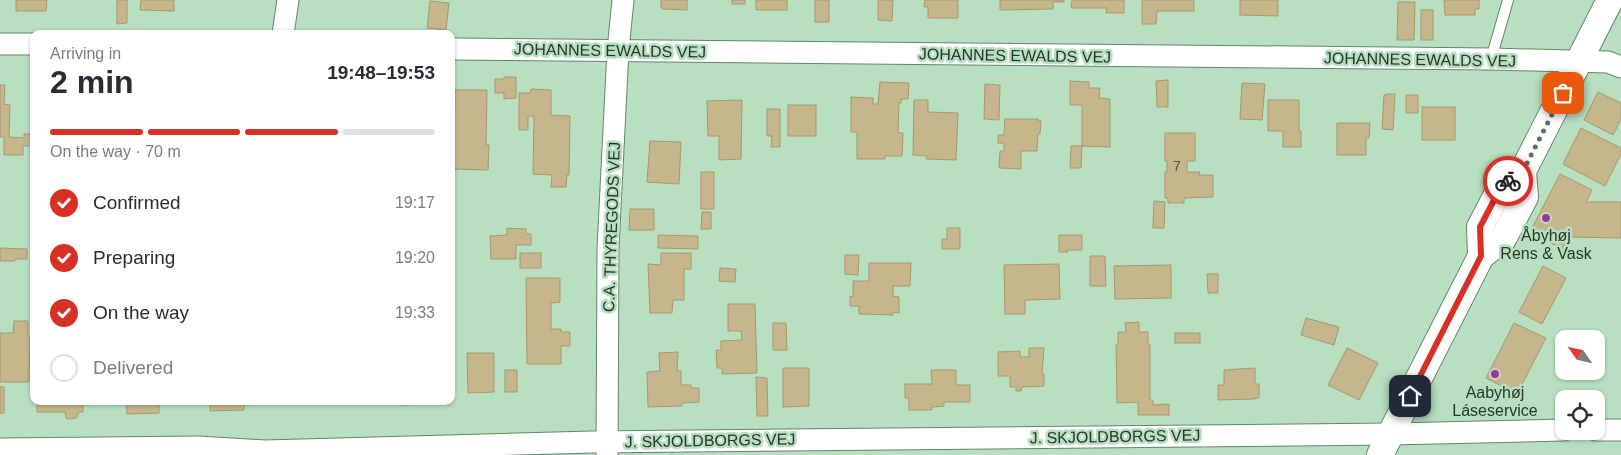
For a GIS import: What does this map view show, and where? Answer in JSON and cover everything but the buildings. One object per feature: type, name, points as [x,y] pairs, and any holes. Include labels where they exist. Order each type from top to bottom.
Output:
[{"type":"street","points":[[284,30],[288,0]]},
{"type":"street","name":"C.A. THYREGODS VEJ","points":[[607,448],[608,248],[618,50],[623,0]]},
{"type":"street","points":[[1385,444],[1481,256],[1480,227],[1502,185],[1523,171],[1610,0]]},
{"type":"street","points":[[0,44],[30,44]]},
{"type":"street","name":"JOHANNES EWALDS VEJ","points":[[455,49],[1579,61],[1608,62],[1621,67]]},
{"type":"street","points":[[1605,430],[1621,430]]},
{"type":"street","name":"J. SKJOLDBORGS VEJ","points":[[0,449],[199,447],[265,453],[607,448],[1385,444],[1555,431]]},
{"type":"lane","points":[[1491,60],[1508,0]]},
{"type":"way so far","points":[[1508,181],[1523,171],[1563,93]]},
{"type":"place","name":"Åbyhøj Rens & Vask","points":[[1546,218]]},
{"type":"place","name":"Aabyhøj Láseservice","points":[[1495,374]]},
{"type":"route","points":[[1410,396],[1481,256],[1480,227],[1502,185],[1508,181]]}]
